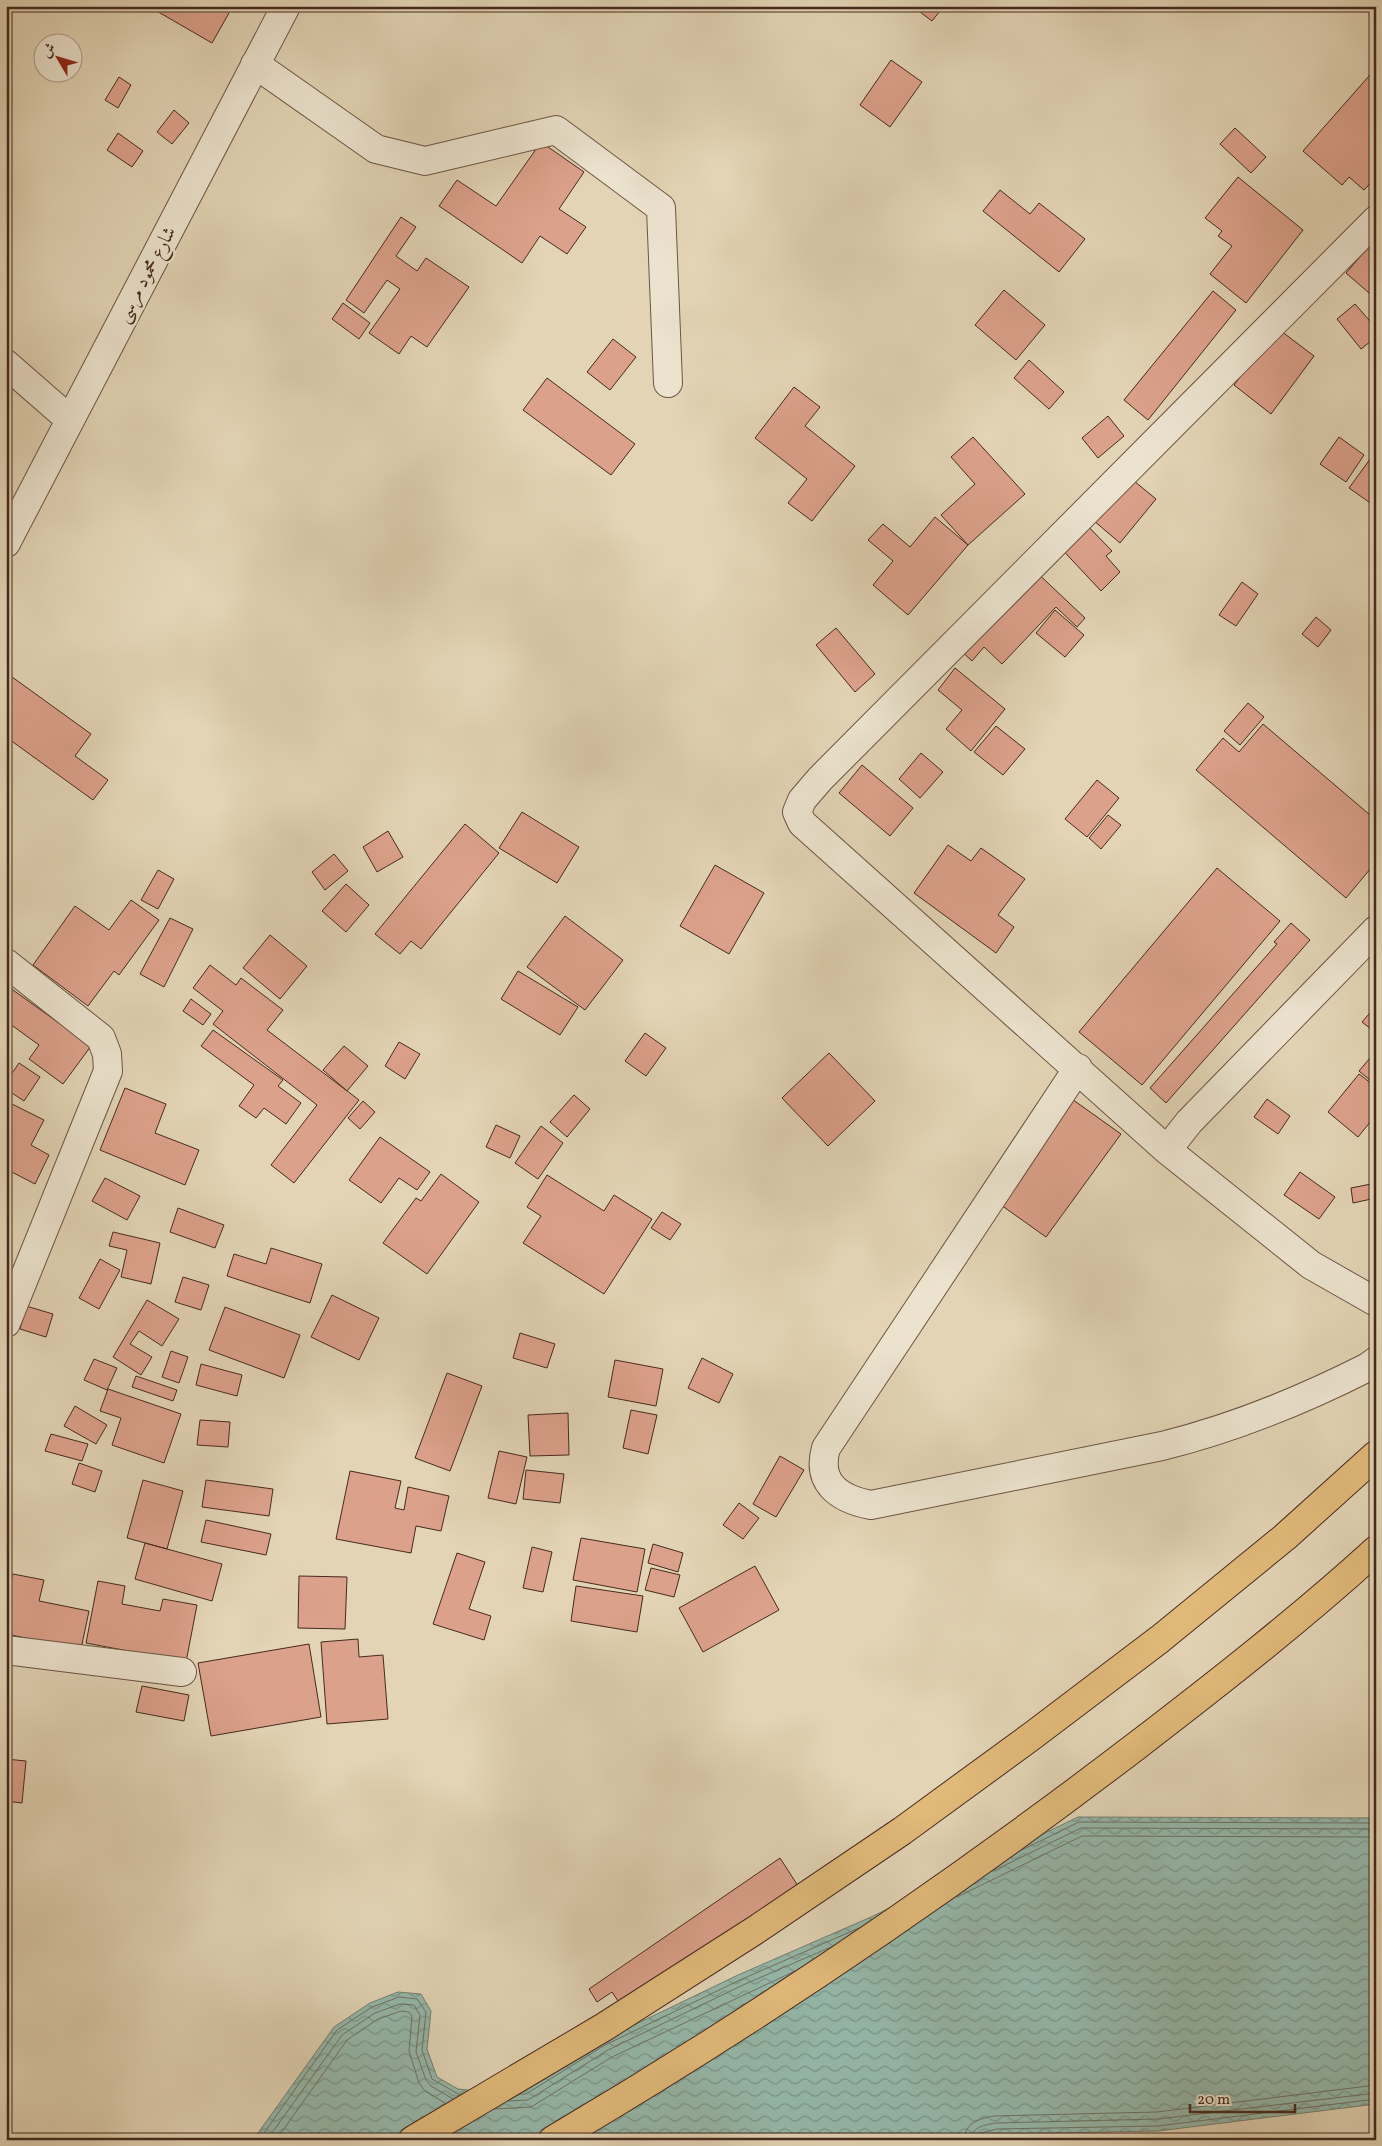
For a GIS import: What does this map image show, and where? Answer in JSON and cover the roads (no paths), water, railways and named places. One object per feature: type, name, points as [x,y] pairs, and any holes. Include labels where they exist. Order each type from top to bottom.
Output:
[{"type":"main road","points":[[413,2140],[612,2022],[754,1931],[902,1831],[1040,1731],[1160,1639],[1285,1538],[1376,1455]]},
{"type":"main road","points":[[553,2140],[638,2089],[791,1992],[940,1890],[1072,1795],[1202,1696],[1330,1592],[1376,1550]]},
{"type":"street","name":"شارع محمود مرسى","points":[[6,543],[286,6]]},
{"type":"street","points":[[256,64],[376,150],[425,161],[556,130],[661,208],[668,383]]},
{"type":"street","points":[[1376,220],[820,779],[802,800],[797,812],[802,823],[1078,1068],[1167,1150],[1311,1266],[1376,1302]]},
{"type":"street","points":[[6,364],[69,419]]},
{"type":"street","points":[[1167,1150],[1189,1122],[1376,930]]},
{"type":"street","points":[[6,963],[101,1038],[108,1054],[108,1071],[6,1323]]},
{"type":"street","points":[[1078,1068],[826,1448],[823,1460],[824,1472],[828,1482],[836,1491],[850,1500],[871,1505],[1162,1446],[1207,1435],[1251,1420],[1311,1396],[1376,1361]]},
{"type":"street","points":[[6,1650],[182,1672]]},
{"type":"water","points":[[1078,1817],[1376,1818],[1376,2104],[1158,2131],[997,2134],[973,2140],[253,2140],[334,2027],[370,2003],[398,1992],[421,1994],[431,2011],[427,2049],[437,2077],[458,2089],[477,2091],[603,2040],[738,1975],[871,1917]]}]
